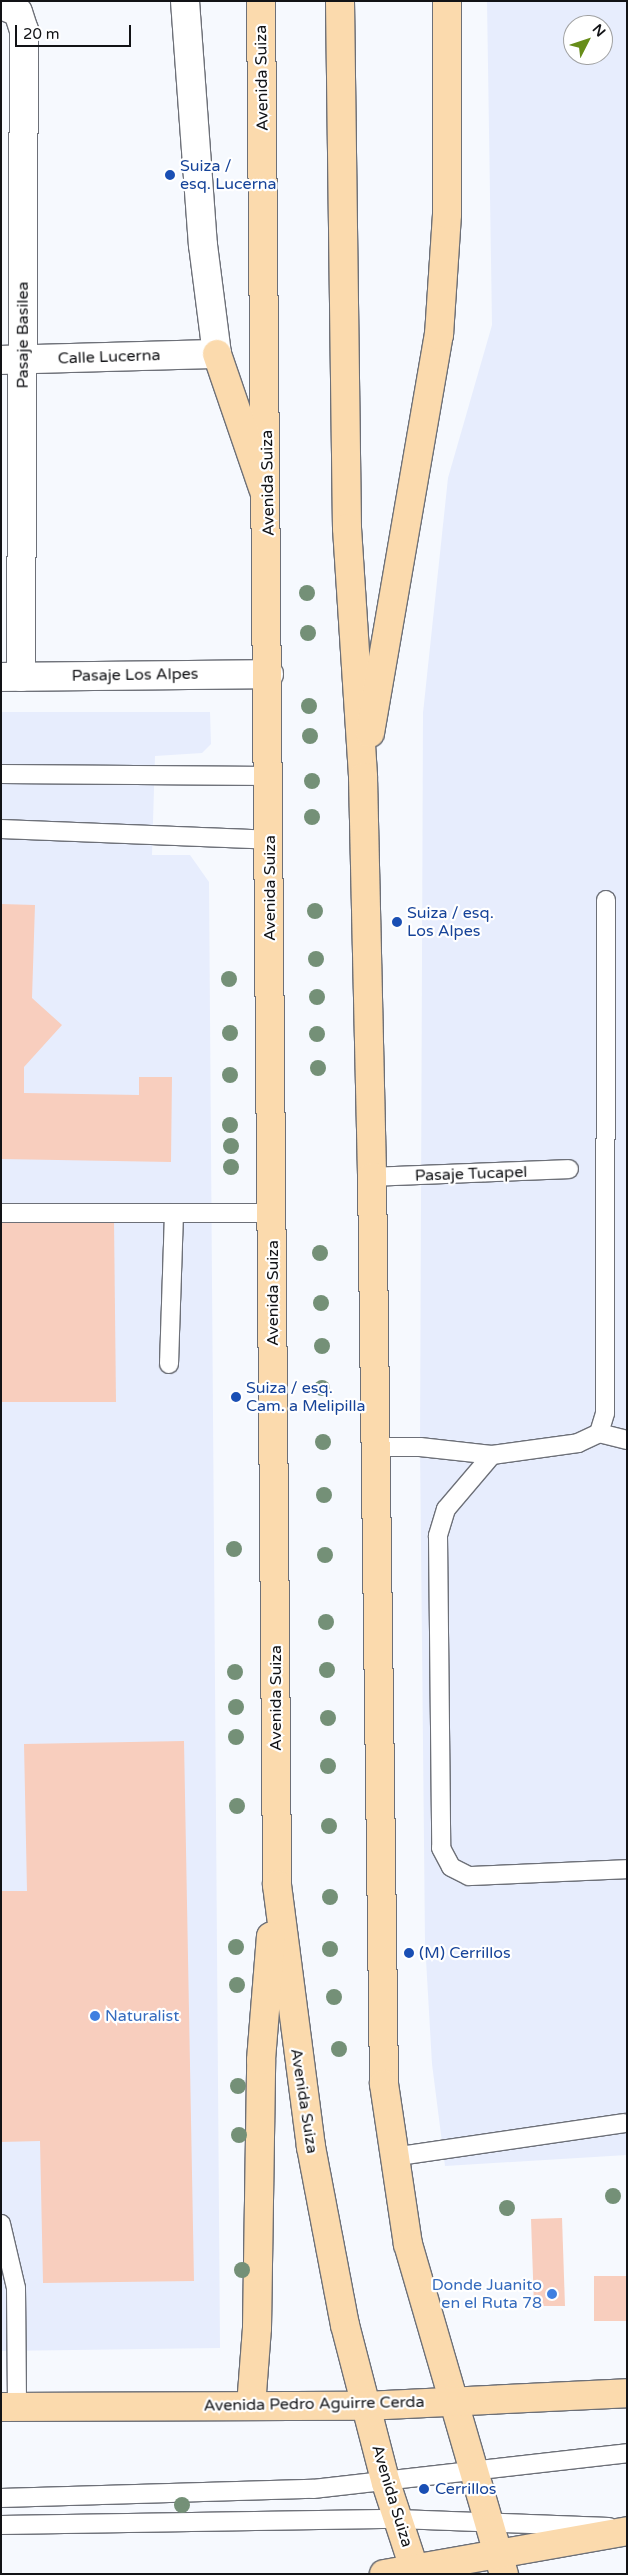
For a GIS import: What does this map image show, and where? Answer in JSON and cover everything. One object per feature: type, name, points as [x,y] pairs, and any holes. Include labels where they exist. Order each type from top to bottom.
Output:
[{"type":"main road","name":"Avenida Suiza","points":[[261,1],[268,501],[277,1885],[311,2147],[365,2406],[386,2483],[415,2572]]},
{"type":"main road","points":[[340,1],[347,528],[363,777],[372,1177],[379,1985],[392,2157],[408,2244],[451,2401],[501,2565]]},
{"type":"main road","points":[[363,777],[439,334],[447,214],[447,1]]},
{"type":"main road","points":[[217,354],[232,408],[268,501]]},
{"type":"main road","points":[[250,2406],[257,2328],[261,2060],[277,1885]]},
{"type":"main road","name":"Avenida Pedro Aguirre Cerda","points":[[9,2407],[365,2406],[627,2393]]},
{"type":"main road","points":[[384,2574],[501,2565],[627,2529]]},
{"type":"street","points":[[185,1],[204,245],[217,354]]},
{"type":"street","name":"Pasaje Basilea","points":[[1,5],[18,12],[24,30],[12,360],[11,677]]},
{"type":"street","name":"Calle Lucerna","points":[[12,360],[217,354]]},
{"type":"street","name":"Pasaje Los Alpes","points":[[11,677],[269,674]]},
{"type":"lane","points":[[1,774],[270,776]]},
{"type":"lane","points":[[1,829],[270,840]]},
{"type":"lane","points":[[599,1433],[605,1413],[606,900]]},
{"type":"lane","name":"Pasaje Tucapel","points":[[372,1177],[569,1170]]},
{"type":"lane","points":[[1,1213],[272,1213]]},
{"type":"lane","points":[[169,1364],[174,1213]]},
{"type":"lane","points":[[375,1447],[420,1447],[492,1456],[578,1443],[599,1433],[627,1440]]},
{"type":"lane","points":[[492,1456],[446,1509],[438,1536],[441,1848],[451,1867],[469,1876],[627,1869]]},
{"type":"lane","points":[[392,2157],[625,2122]]},
{"type":"lane","points":[[1,2224],[16,2288],[9,2407]]},
{"type":"lane","points":[[1,2498],[276,2491],[386,2483],[627,2453]]},
{"type":"lane","points":[[1,2526],[398,2519],[487,2520],[627,2529]]},
{"type":"shaded area","points":[[487,1],[627,1],[627,2155],[445,2166],[432,2064],[425,1942],[420,1447],[423,713],[448,478],[492,325]]},
{"type":"shaded area","points":[[1,712],[210,712],[211,744],[202,753],[155,756],[152,855],[190,855],[209,882],[220,2348],[1,2351]]},
{"type":"building","points":[[1,904],[35,905],[32,998],[62,1025],[24,1067],[24,1093],[139,1095],[139,1077],[172,1077],[171,1162],[1,1159]]},
{"type":"building","points":[[114,1221],[116,1402],[1,1402],[1,1222]]},
{"type":"building","name":"Naturalist","points":[[184,1741],[194,2281],[43,2283],[40,2141],[1,2142],[1,1891],[27,1891],[24,1744]]},
{"type":"building","points":[[562,2218],[565,2306],[534,2306],[531,2219]]},
{"type":"building","points":[[594,2276],[627,2276],[627,2321],[594,2321]]},
{"type":"place","name":"Suiza / esq. Lucerna","points":[[170,175]]},
{"type":"place","name":"Suiza / esq. Los Alpes","points":[[397,922]]},
{"type":"place","name":"Suiza / esq. Cam. a Melipilla","points":[[236,1397]]},
{"type":"place","name":"(M) Cerrillos","points":[[409,1953]]},
{"type":"place","name":"Naturalist","points":[[95,2016]]},
{"type":"place","name":"Donde Juanito en el Ruta 78","points":[[552,2294]]},
{"type":"place","name":"Cerrillos","points":[[424,2489]]}]
